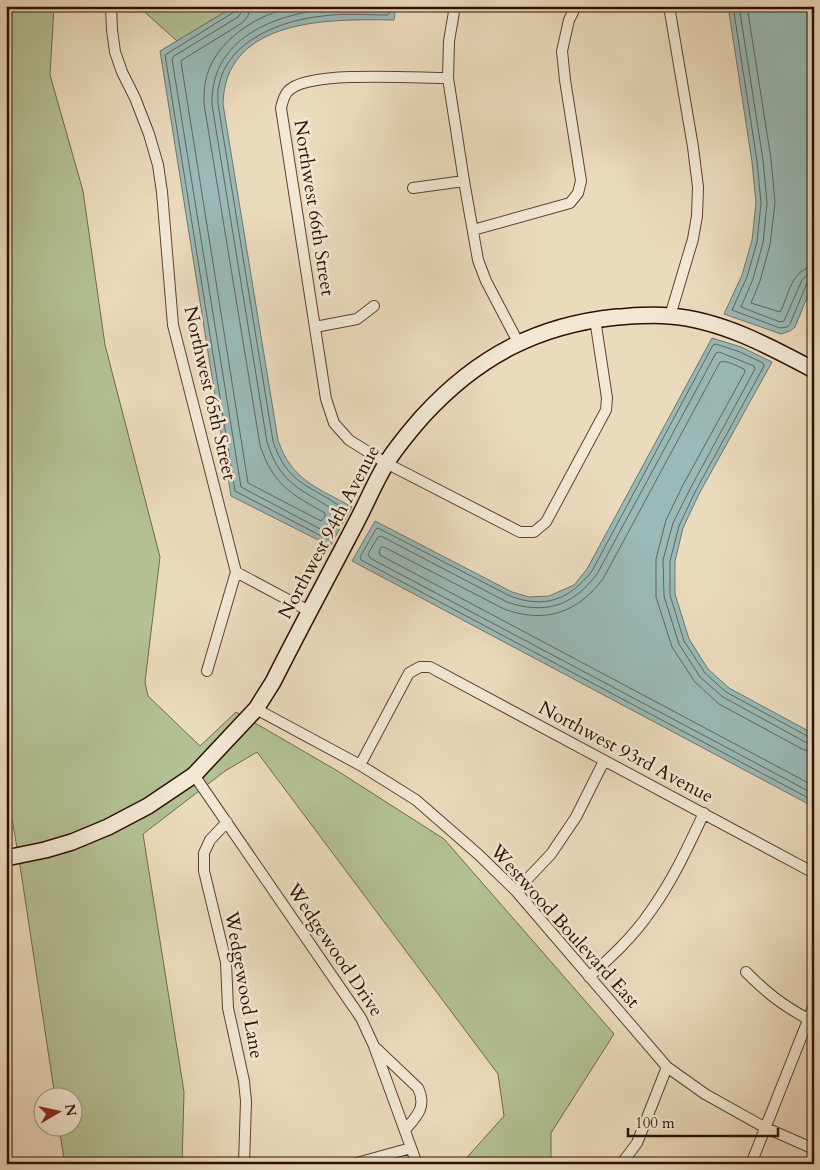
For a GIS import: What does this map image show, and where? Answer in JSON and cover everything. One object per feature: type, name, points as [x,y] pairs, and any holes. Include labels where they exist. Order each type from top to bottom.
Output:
[{"type":"street","name":"Northwest 65th Street","points":[[111,6],[115,52],[149,134],[158,165],[162,192],[172,325],[236,572]]},
{"type":"street","points":[[455,6],[449,41],[448,78],[478,260],[486,281],[518,342]]},
{"type":"street","points":[[473,230],[570,203],[578,193],[580,181],[564,80],[562,51],[569,20],[576,6]]},
{"type":"street","points":[[669,6],[693,147],[698,188],[697,216],[693,239],[670,316]]},
{"type":"street","name":"Northwest 66th Street","points":[[448,78],[328,78],[308,81],[291,88],[285,95],[281,108],[326,399],[334,423],[349,440],[386,463],[520,532],[534,532],[546,522],[606,410],[607,398],[595,319]]},
{"type":"street","points":[[413,188],[464,181]]},
{"type":"street","points":[[315,327],[357,319],[374,306]]},
{"type":"street","name":"Northwest 94th Avenue","points":[[6,858],[72,842],[108,827],[148,806],[194,775],[256,709],[273,682],[386,463],[411,430],[458,382],[486,361],[518,342],[555,328],[595,319],[631,316],[670,316],[711,324],[748,336],[814,370]]},
{"type":"street","points":[[207,671],[236,572],[309,612]]},
{"type":"street","name":"Northwest 93rd Avenue","points":[[360,765],[409,673],[420,667],[430,667],[814,873]]},
{"type":"street","name":"Westwood Boulevard East","points":[[256,709],[360,765],[416,800],[479,855],[516,892],[667,1067],[705,1094],[764,1127],[814,1149]]},
{"type":"street","points":[[516,892],[551,854],[576,817],[604,761]]},
{"type":"street","name":"Wedgewood Drive","points":[[194,775],[362,1018],[417,1164]]},
{"type":"street","points":[[589,978],[620,948],[650,912],[676,872],[704,814]]},
{"type":"street","name":"Wedgewood Lane","points":[[227,822],[210,840],[204,853],[204,871],[226,962],[228,1008],[244,1081],[246,1101],[244,1164]]},
{"type":"street","points":[[746,972],[767,993],[808,1019]]},
{"type":"street","points":[[750,1164],[814,1005]]},
{"type":"street","points":[[374,1046],[418,1088],[422,1096],[420,1113],[405,1130]]},
{"type":"street","points":[[622,1163],[637,1144],[667,1067]]},
{"type":"street","points":[[353,1164],[412,1148]]},
{"type":"green space","points":[[6,6],[54,6],[50,75],[83,191],[105,345],[160,557],[145,682],[148,696],[200,746],[236,712],[336,770],[444,839],[614,1034],[551,1133],[551,1164],[461,1164],[504,1116],[498,1074],[257,752],[225,771],[143,834],[184,1092],[182,1164],[65,1164],[61,1138],[82,1138],[82,1088],[54,1088],[6,783]]},
{"type":"green space","points":[[138,6],[235,6],[177,41]]},
{"type":"water","points":[[235,6],[396,6],[394,20],[341,20],[313,23],[286,29],[261,39],[242,54],[228,75],[223,104],[278,440],[290,465],[298,474],[317,488],[352,507],[330,546],[231,496],[160,51]]},
{"type":"water","points":[[728,6],[810,6],[814,11],[814,280],[795,327],[781,334],[724,314],[742,275],[752,240],[756,203],[752,162]]},
{"type":"water","points":[[712,338],[741,347],[772,362],[699,494],[683,528],[675,561],[675,594],[689,639],[708,669],[729,688],[814,734],[814,807],[352,561],[375,521],[512,592],[529,597],[549,596],[574,585],[587,569]]}]
